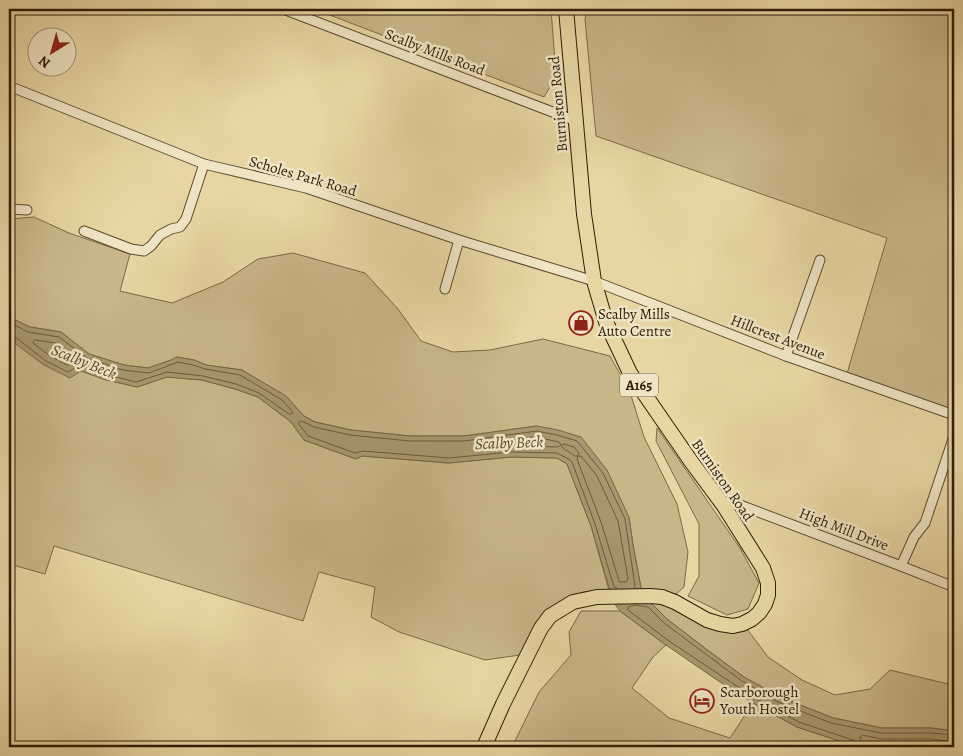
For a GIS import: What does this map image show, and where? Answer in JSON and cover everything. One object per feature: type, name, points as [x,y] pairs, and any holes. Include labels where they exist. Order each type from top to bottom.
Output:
[{"type":"main road","name":"Burniston Road","points":[[484,747],[540,628],[550,616],[573,602],[597,597],[650,596],[675,602],[707,620],[733,626],[752,619],[759,613],[768,595],[768,583],[763,568],[724,506],[630,373],[606,322],[594,280],[584,214],[566,9]]},
{"type":"street","name":"Scalby Mills Road","points":[[283,9],[576,121]]},
{"type":"street","name":"Scholes Park Road","points":[[9,86],[204,164],[306,188],[459,240],[594,280]]},
{"type":"street","points":[[84,231],[132,249],[144,251],[152,246],[160,234],[171,228],[180,227],[186,219],[204,164]]},
{"type":"street","points":[[9,209],[27,210]]},
{"type":"street","points":[[445,289],[459,240]]},
{"type":"street","points":[[786,356],[820,260]]},
{"type":"street","name":"Hillcrest Avenue","points":[[594,280],[786,356],[954,415]]},
{"type":"street","points":[[901,566],[914,537],[926,523],[954,436]]},
{"type":"street","name":"High Mill Drive","points":[[724,506],[732,502],[954,588]]},
{"type":"shaded area","points":[[314,9],[551,9],[555,62],[554,80],[544,97]]},
{"type":"shaded area","points":[[588,9],[954,9],[954,415],[846,377],[887,238],[596,136],[585,19]]},
{"type":"shaded area","points":[[34,217],[69,233],[130,254],[120,291],[172,303],[223,282],[258,259],[293,253],[365,273],[398,309],[421,341],[453,352],[490,350],[543,339],[610,356],[630,392],[644,437],[677,504],[688,552],[684,587],[676,594],[656,590],[642,593],[629,517],[537,426],[464,436],[410,436],[351,430],[315,422],[304,416],[285,396],[242,370],[206,365],[194,360],[177,357],[148,368],[124,365],[89,354],[61,332],[30,327],[9,317],[9,219]]},
{"type":"shaded area","points":[[9,339],[103,379],[137,387],[167,377],[202,380],[235,389],[258,397],[291,422],[304,440],[356,459],[362,456],[449,463],[511,457],[557,458],[567,464],[591,526],[610,594],[583,592],[558,604],[544,618],[520,655],[485,660],[399,632],[371,617],[375,587],[319,572],[303,621],[54,546],[45,574],[9,564]]},
{"type":"shaded area","points":[[657,428],[740,548],[759,583],[748,609],[727,615],[688,596],[699,576],[699,524],[656,441]]},
{"type":"shaded area","points":[[650,602],[667,604],[714,627],[747,629],[768,657],[802,680],[835,695],[870,689],[890,670],[948,684],[954,683],[954,731],[931,728],[882,728],[833,718],[780,697],[744,677],[667,619]]},
{"type":"shaded area","points":[[581,611],[620,611],[666,645],[653,657],[632,688],[669,718],[730,738],[753,703],[797,727],[858,747],[512,747],[539,692],[571,655],[569,632]]},
{"type":"water","name":"Scalby Beck","points":[[9,317],[30,327],[61,332],[89,354],[124,365],[148,368],[176,357],[194,360],[206,365],[242,370],[286,396],[304,416],[315,422],[351,430],[410,436],[464,436],[537,426],[581,437],[607,470],[629,517],[642,593],[611,594],[591,526],[567,464],[557,458],[511,457],[449,463],[362,456],[356,459],[304,440],[291,422],[258,397],[235,389],[202,380],[167,377],[137,387],[103,379],[81,371],[70,378],[44,365],[9,339]]},
{"type":"water","points":[[650,602],[667,619],[744,677],[780,697],[833,718],[882,728],[931,728],[954,731],[954,747],[858,747],[797,727],[720,682],[620,611],[614,603]]},
{"type":"place","name":"Scalby Mills Auto Centre","points":[[581,323]]},
{"type":"place","name":"Scarborough Youth Hostel","points":[[702,701]]}]
